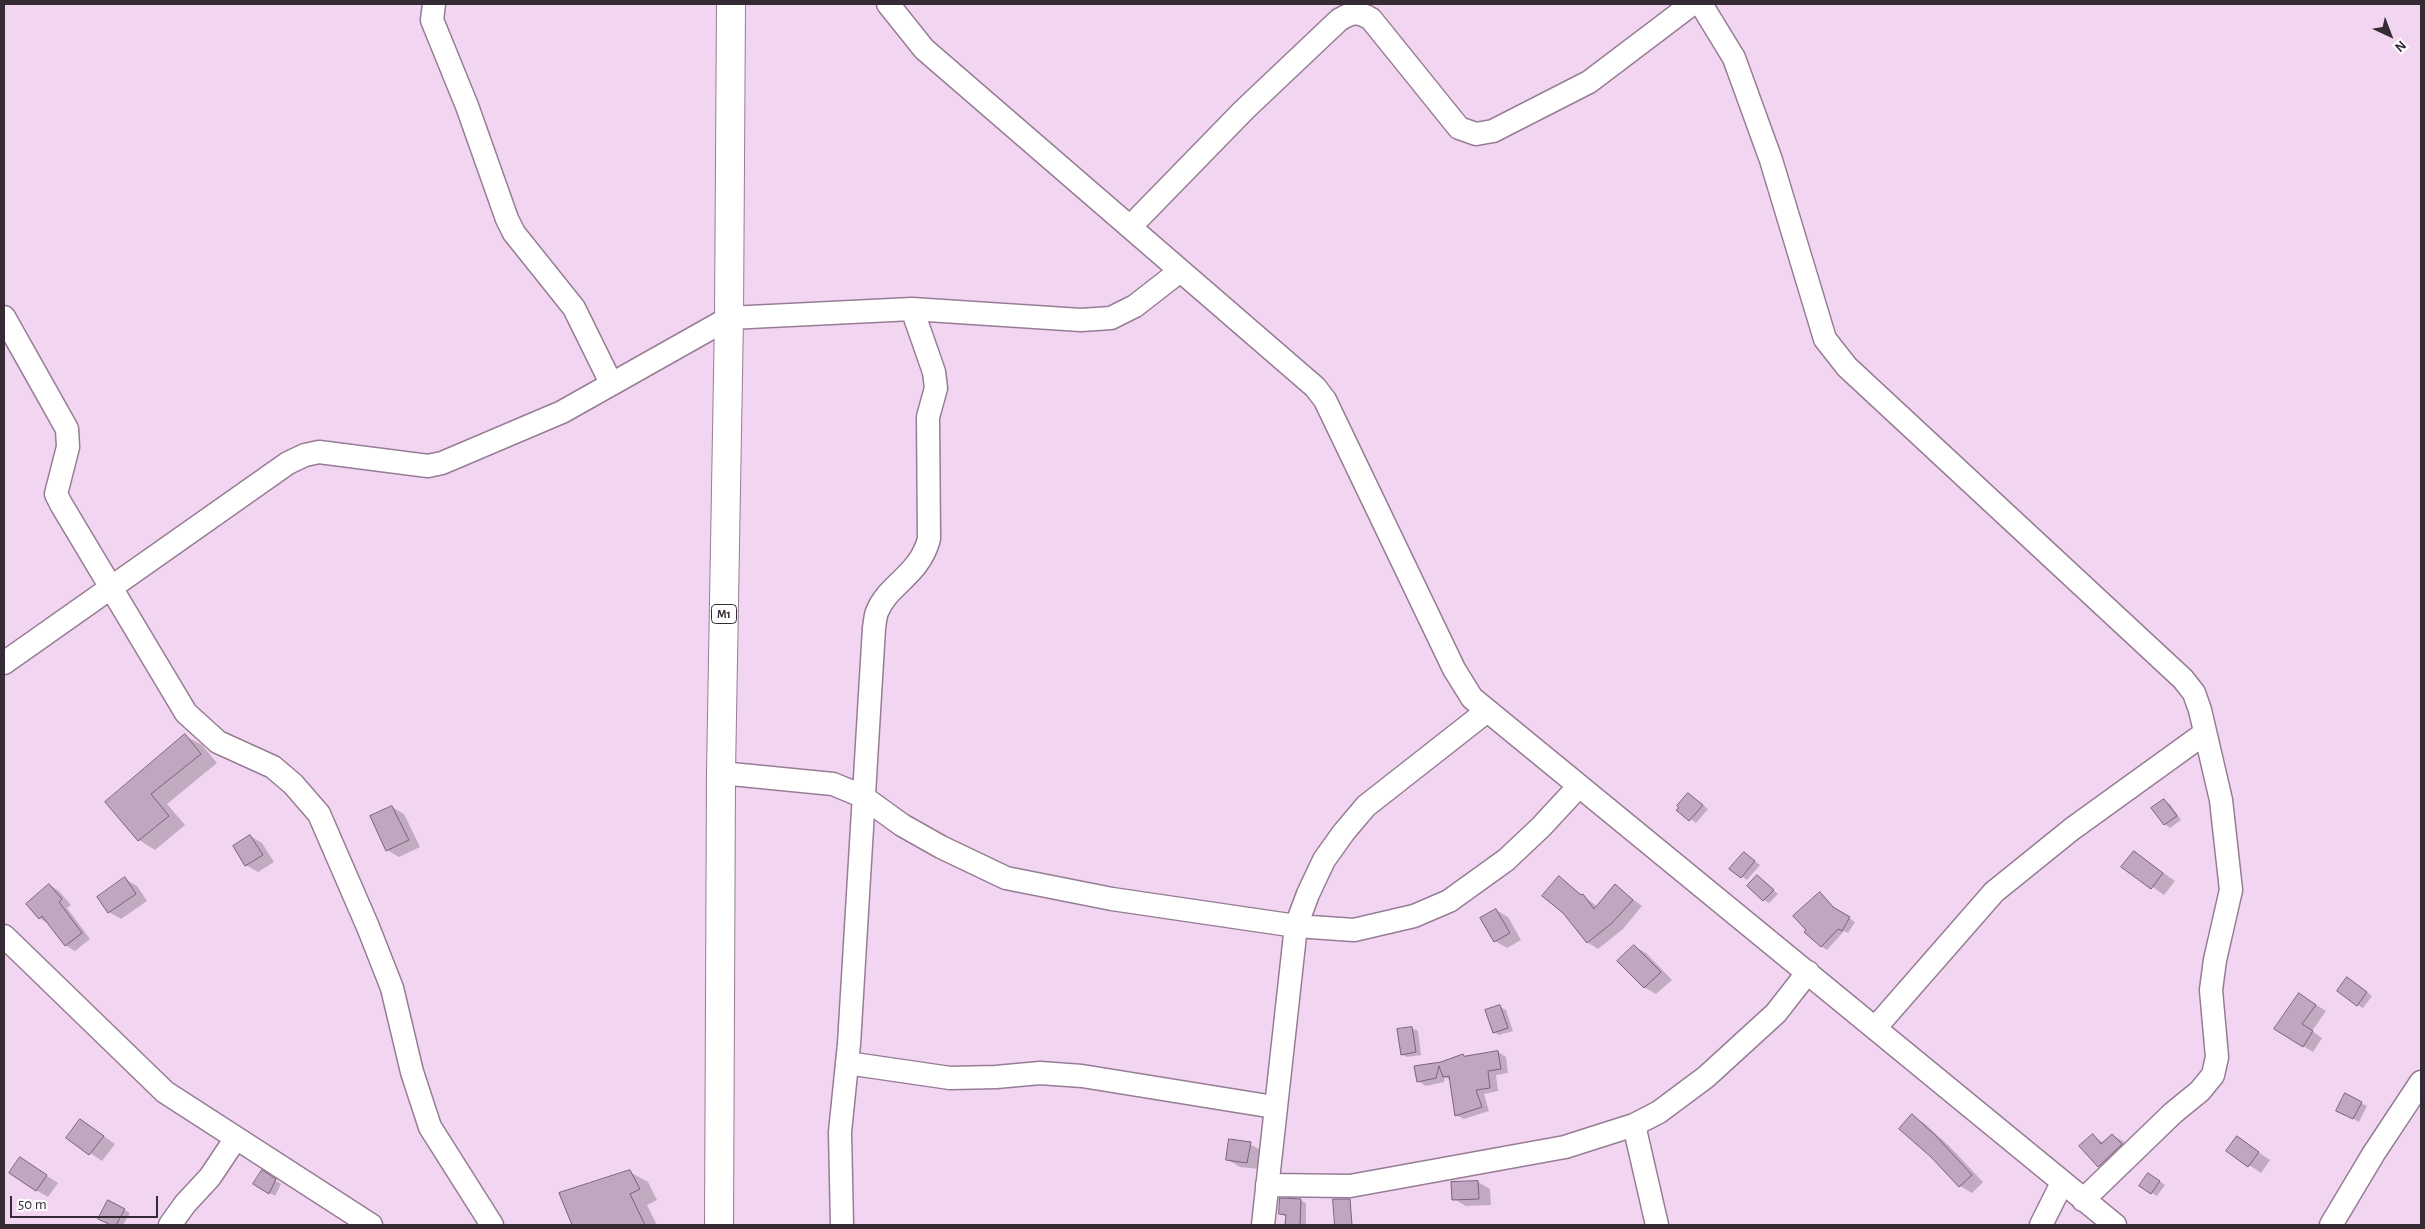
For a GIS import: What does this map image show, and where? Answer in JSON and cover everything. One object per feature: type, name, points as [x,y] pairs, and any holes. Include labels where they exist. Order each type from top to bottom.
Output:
[{"type":"highway","name":"M1","points":[[718,1225],[721,773],[729,318],[731,4]]},
{"type":"street","points":[[434,4],[432,20],[507,219],[514,233],[574,308],[611,383]]},
{"type":"street","points":[[888,4],[924,49],[1315,387],[1334,414],[1454,670],[1472,698],[1876,1027],[2115,1225]]},
{"type":"street","points":[[1130,227],[1244,110],[1339,20],[1350,14],[1361,13],[1371,20],[1459,128],[1476,134],[1493,131],[1589,82],[1692,4]]},
{"type":"street","points":[[1701,4],[1734,58],[1771,160],[1825,339],[1847,367],[2183,679],[2194,693],[2221,800],[2231,890],[2210,990],[2217,1057],[2213,1075],[2200,1091],[2173,1113],[2083,1200]]},
{"type":"street","points":[[4,662],[288,463],[305,455],[319,452],[428,466],[442,463],[562,412],[729,318],[912,309],[1081,320],[1111,318],[1135,306],[1180,270]]},
{"type":"street","points":[[842,1225],[840,1132],[847,1062],[862,796],[874,628],[877,612],[919,564],[925,553],[929,538],[928,417],[936,388],[934,372],[912,309]]},
{"type":"street","points":[[4,317],[67,429],[68,448],[56,494],[186,712],[218,742],[273,767],[294,784],[318,814],[368,927],[392,988],[412,1072],[430,1126],[492,1225]]},
{"type":"street","points":[[1263,1225],[1274,1107],[1296,926],[1308,894],[1324,860],[1366,806],[1487,711]]},
{"type":"street","points":[[1876,1027],[1994,892],[2072,829],[2205,733]]},
{"type":"street","points":[[721,773],[833,784],[862,796],[902,825],[941,847],[1006,878],[1112,899],[1296,926],[1354,930],[1414,916],[1449,901],[1506,860],[1542,827],[1579,786]]},
{"type":"street","points":[[4,936],[165,1092],[371,1225]]},
{"type":"street","points":[[1267,1185],[1350,1186],[1565,1147],[1634,1125],[1659,1112],[1714,1071],[1776,1012],[1808,972]]},
{"type":"street","points":[[847,1062],[950,1078],[996,1077],[1040,1073],[1082,1076],[1274,1107]]},
{"type":"street","points":[[2331,1225],[2374,1153],[2421,1082]]},
{"type":"street","points":[[1634,1125],[1657,1225]]},
{"type":"street","points":[[170,1225],[185,1204],[210,1177],[236,1138]]},
{"type":"street","points":[[2041,1225],[2062,1183]]},
{"type":"building","points":[[185,734],[201,754],[151,794],[169,816],[138,841],[105,802]]},
{"type":"building","points":[[1688,793],[1703,805],[1689,821],[1676,810]]},
{"type":"building","points":[[2164,799],[2177,816],[2164,825],[2151,808]]},
{"type":"building","points":[[392,806],[409,840],[386,851],[370,816]]},
{"type":"building","points":[[250,835],[263,855],[245,866],[233,846]]},
{"type":"building","points":[[2134,851],[2163,873],[2151,889],[2121,867]]},
{"type":"building","points":[[1744,852],[1755,861],[1741,878],[1729,869]]},
{"type":"building","points":[[1757,875],[1774,890],[1763,901],[1747,886]]},
{"type":"building","points":[[1559,876],[1581,895],[1583,894],[1594,909],[1615,884],[1633,900],[1612,923],[1587,943],[1563,913],[1542,896]]},
{"type":"building","points":[[125,877],[136,894],[108,913],[97,897]]},
{"type":"building","points":[[49,884],[62,899],[59,902],[82,933],[65,946],[42,916],[39,919],[26,904]]},
{"type":"building","points":[[1820,892],[1833,907],[1850,917],[1842,931],[1838,929],[1821,947],[1804,932],[1806,930],[1793,916]]},
{"type":"building","points":[[1496,909],[1510,933],[1494,942],[1480,918]]},
{"type":"building","points":[[1634,945],[1661,972],[1644,988],[1617,961]]},
{"type":"building","points":[[2347,977],[2367,992],[2357,1006],[2337,991]]},
{"type":"building","points":[[2299,993],[2316,1005],[2302,1024],[2313,1031],[2303,1047],[2274,1029]]},
{"type":"building","points":[[1500,1005],[1508,1028],[1493,1033],[1485,1010]]},
{"type":"building","points":[[1412,1027],[1416,1052],[1401,1055],[1397,1029]]},
{"type":"building","points":[[1498,1051],[1501,1069],[1488,1071],[1490,1088],[1476,1090],[1482,1107],[1455,1116],[1449,1076],[1443,1077],[1439,1066],[1436,1078],[1417,1082],[1414,1066],[1441,1062],[1463,1054],[1464,1056]]},
{"type":"building","points":[[2345,1093],[2362,1102],[2353,1119],[2336,1111]]},
{"type":"building","points":[[1912,1114],[1936,1136],[1972,1175],[1959,1187],[1931,1157],[1899,1129]]},
{"type":"building","points":[[80,1119],[104,1136],[89,1155],[66,1138]]},
{"type":"building","points":[[2093,1134],[2101,1144],[2112,1134],[2122,1144],[2098,1167],[2079,1146]]},
{"type":"building","points":[[2237,1136],[2259,1152],[2248,1167],[2226,1151]]},
{"type":"building","points":[[1229,1139],[1251,1142],[1247,1163],[1226,1160]]},
{"type":"building","points":[[20,1157],[47,1175],[36,1191],[9,1173]]},
{"type":"building","points":[[262,1170],[276,1179],[269,1194],[253,1184]]},
{"type":"building","points":[[630,1170],[640,1189],[630,1194],[645,1225],[572,1225],[559,1193]]},
{"type":"building","points":[[2148,1173],[2160,1181],[2151,1194],[2139,1186]]},
{"type":"building","points":[[1478,1181],[1479,1199],[1452,1200],[1451,1182]]},
{"type":"building","points":[[1280,1198],[1301,1199],[1300,1225],[1285,1225],[1286,1215],[1279,1214]]},
{"type":"building","points":[[1333,1199],[1350,1199],[1352,1225],[1335,1225]]},
{"type":"building","points":[[108,1200],[125,1209],[116,1225],[111,1225],[98,1219]]}]
